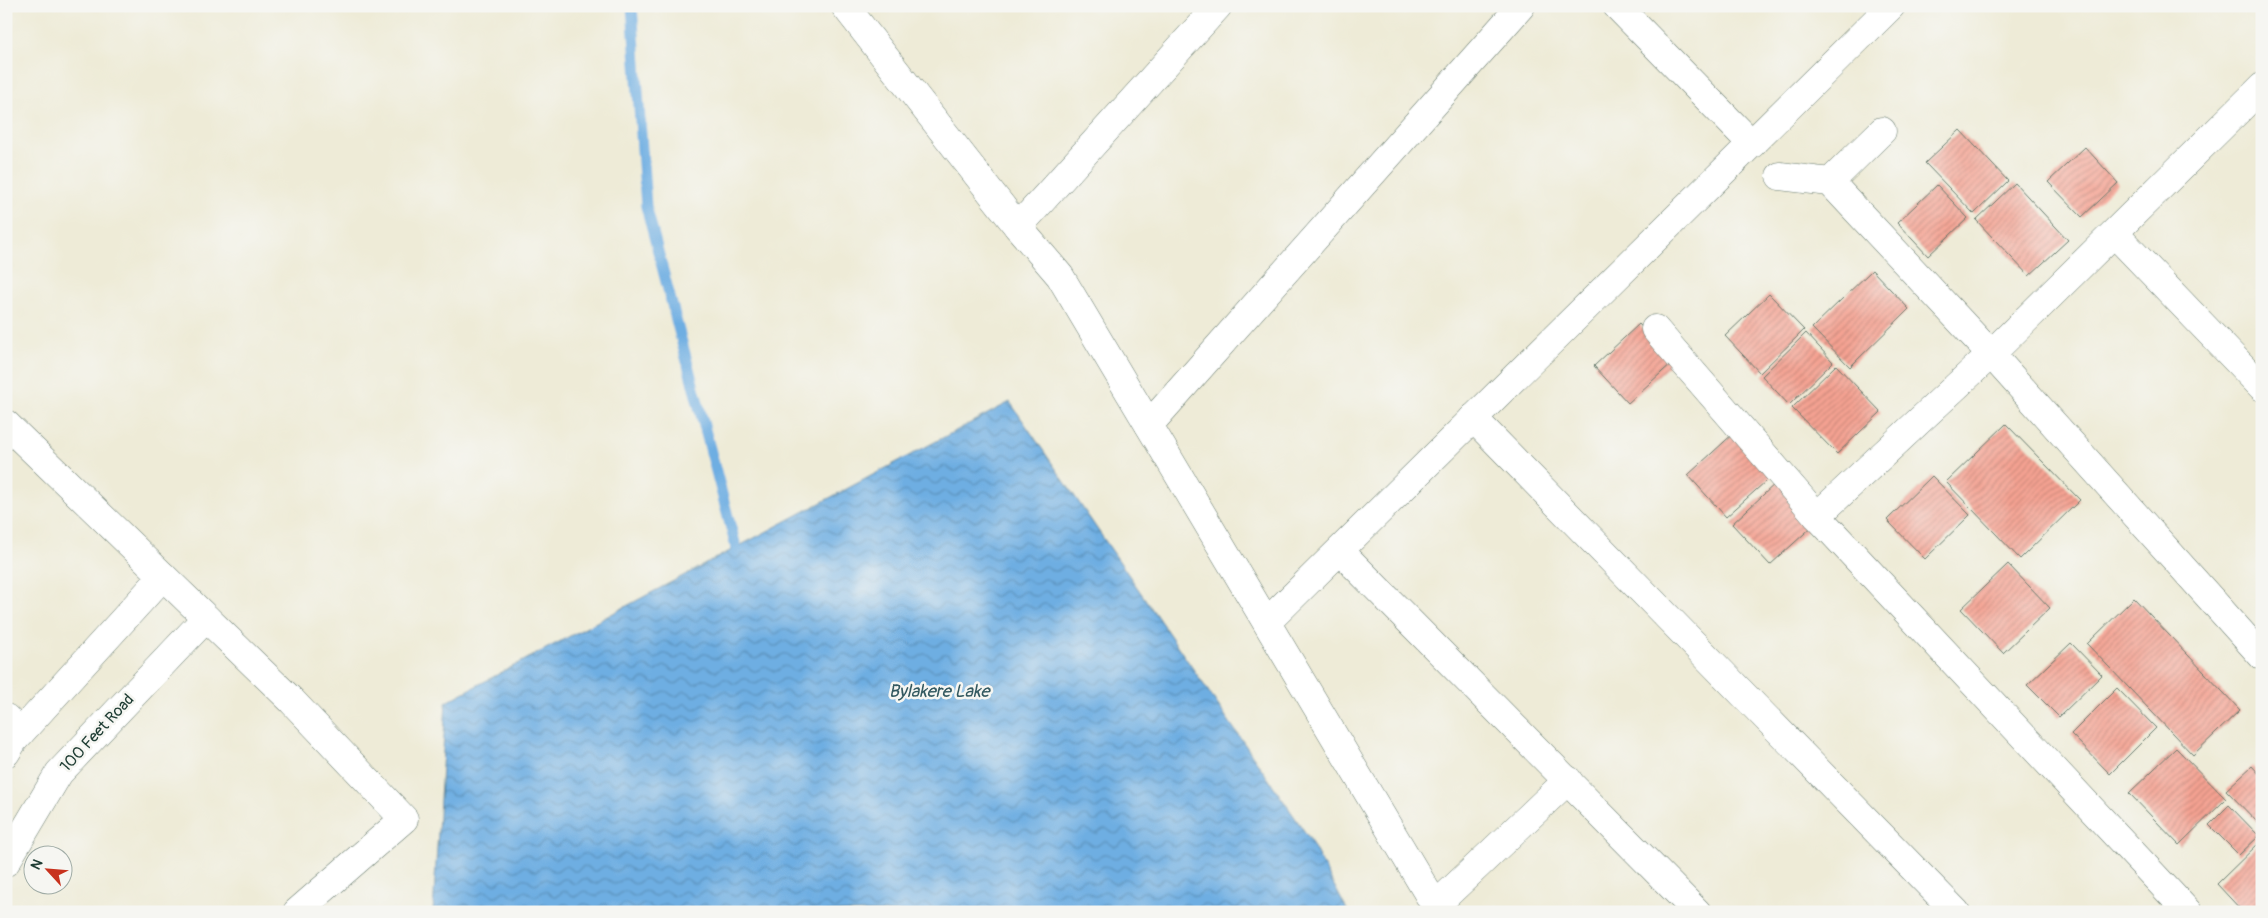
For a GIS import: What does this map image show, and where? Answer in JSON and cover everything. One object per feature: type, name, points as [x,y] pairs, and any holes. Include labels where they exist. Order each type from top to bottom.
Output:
[{"type":"street","points":[[845,6],[1018,227],[1060,276],[1437,909],[1568,780]]},
{"type":"street","points":[[1018,227],[1218,6]]},
{"type":"street","points":[[1149,425],[1521,6]]},
{"type":"street","points":[[1617,6],[1752,144]]},
{"type":"street","points":[[1267,622],[1891,6]]},
{"type":"street","points":[[1817,516],[1991,354],[2262,87]]},
{"type":"street","points":[[1830,182],[1882,131]]},
{"type":"street","points":[[1780,176],[1830,182],[1991,354],[2262,656]]},
{"type":"street","points":[[2114,234],[2262,387]]},
{"type":"street","points":[[1655,328],[1817,516],[2188,912]]},
{"type":"street","points":[[1473,418],[1956,912]]},
{"type":"street","points":[[6,424],[292,701],[404,819],[297,912]]},
{"type":"street","points":[[1340,551],[1697,912]]},
{"type":"street","points":[[11,734],[163,576]]},
{"type":"street","name":"100 Feet Road","points":[[6,862],[59,773],[206,618]]},
{"type":"water","name":"Bylakere Lake","points":[[1010,402],[1309,838],[1348,912],[433,912],[446,702]]},
{"type":"building","points":[[1960,130],[2008,181],[1974,214],[1925,163]]},
{"type":"building","points":[[2085,147],[2118,183],[2082,217],[2048,182]]},
{"type":"building","points":[[2015,183],[2068,240],[2029,276],[1976,220]]},
{"type":"building","points":[[1937,185],[1968,218],[1928,256],[1897,223]]},
{"type":"building","points":[[1872,270],[1909,309],[1850,367],[1812,328]]},
{"type":"building","points":[[1769,294],[1804,330],[1760,373],[1725,336]]},
{"type":"building","points":[[1639,324],[1673,362],[1628,403],[1594,366]]},
{"type":"building","points":[[1806,333],[1833,362],[1789,405],[1762,376]]},
{"type":"building","points":[[1836,365],[1881,412],[1837,454],[1792,408]]},
{"type":"building","points":[[2006,424],[2080,500],[2020,559],[1946,482]]},
{"type":"building","points":[[1736,431],[1775,473],[1726,517],[1688,475]]},
{"type":"building","points":[[1932,476],[1970,515],[1925,559],[1887,520]]},
{"type":"building","points":[[1778,481],[1816,523],[1770,565],[1732,524]]},
{"type":"building","points":[[2008,564],[2050,608],[2003,653],[1961,609]]},
{"type":"building","points":[[2134,598],[2240,710],[2193,755],[2087,644]]},
{"type":"building","points":[[2071,643],[2102,675],[2059,717],[2027,685]]},
{"type":"building","points":[[2117,688],[2156,728],[2110,774],[2071,734]]},
{"type":"building","points":[[2176,748],[2226,799],[2179,845],[2129,793]]},
{"type":"building","points":[[2252,766],[2262,777],[2262,827],[2226,790]]},
{"type":"building","points":[[2229,805],[2259,836],[2239,855],[2209,825]]},
{"type":"building","points":[[2262,840],[2262,906],[2256,912],[2243,912],[2217,884]]},
{"type":"waterway","points":[[632,6],[646,206],[736,547]]}]
